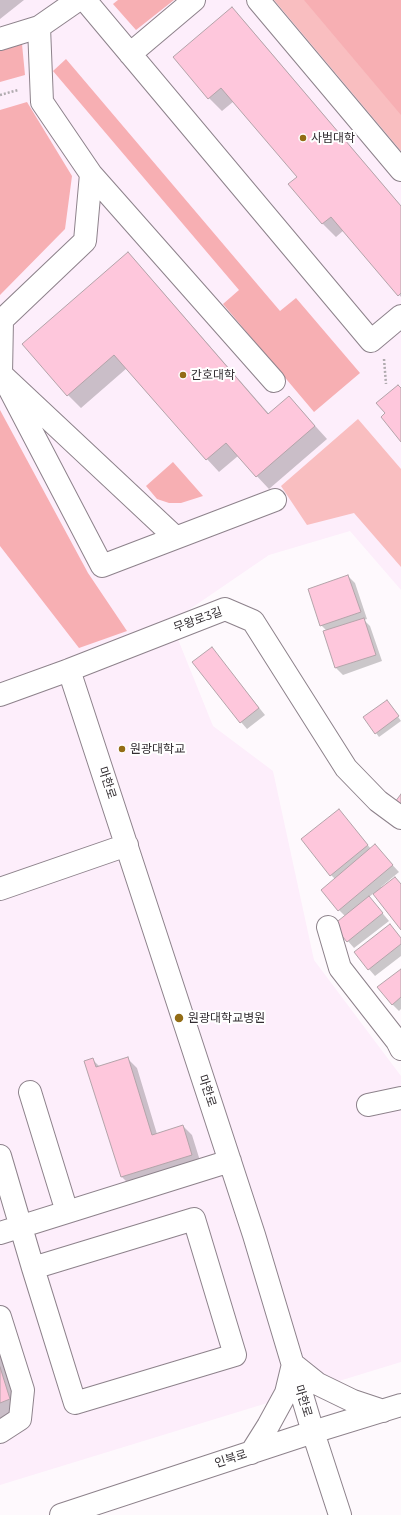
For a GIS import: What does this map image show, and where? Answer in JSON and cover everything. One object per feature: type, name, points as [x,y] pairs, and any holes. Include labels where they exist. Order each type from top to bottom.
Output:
[{"type":"street","points":[[0,39],[39,26],[78,0]]},
{"type":"street","points":[[85,0],[371,341],[401,316]]},
{"type":"street","points":[[130,54],[194,0]]},
{"type":"street","points":[[258,0],[401,170]]},
{"type":"street","points":[[39,26],[42,102],[91,174],[274,380]]},
{"type":"street","points":[[91,174],[85,240],[2,320],[2,374],[102,566],[275,500]]},
{"type":"street","points":[[2,374],[175,537]]},
{"type":"street","name":"무왕로3길","points":[[0,695],[69,670],[225,609],[253,621],[346,768],[378,801],[401,818]]},
{"type":"street","name":"마한로","points":[[69,670],[254,1235],[313,1432],[340,1515]]},
{"type":"street","points":[[0,889],[127,845]]},
{"type":"street","points":[[328,926],[340,968],[397,1041],[401,1049]]},
{"type":"street","points":[[30,1092],[67,1212]]},
{"type":"street","points":[[368,1105],[401,1098]]},
{"type":"street","points":[[0,1156],[33,1268],[75,1403],[235,1355],[194,1219],[33,1268]]},
{"type":"street","points":[[0,1233],[230,1161]]},
{"type":"street","points":[[0,1317],[23,1390],[20,1419],[0,1432]]},
{"type":"street","points":[[251,1453],[286,1393],[293,1364],[318,1384],[353,1401],[392,1408]]},
{"type":"street","name":"인북로","points":[[61,1515],[313,1432],[392,1408]]},
{"type":"shaded area","name":"원광대학교","points":[[0,0],[401,0],[401,590],[350,531],[269,555],[171,622],[213,726],[273,771],[314,960],[401,1076],[401,1362],[0,1485]]},
{"type":"shaded area","points":[[118,0],[174,0],[136,30],[113,4]]},
{"type":"shaded area","points":[[274,0],[401,0],[401,151]]},
{"type":"shaded area","points":[[304,0],[401,0],[401,115]]},
{"type":"shaded area","points":[[22,44],[25,75],[0,82],[0,51]]},
{"type":"shaded area","points":[[66,59],[280,311],[296,298],[360,373],[314,412],[223,304],[239,290],[53,71]]},
{"type":"shaded area","points":[[27,102],[72,176],[65,229],[0,295],[0,110]]},
{"type":"shaded area","points":[[0,410],[88,573],[127,631],[79,648],[0,546]]},
{"type":"shaded area","points":[[358,419],[401,469],[401,567],[354,513],[307,525],[281,486]]},
{"type":"shaded area","points":[[173,462],[203,496],[181,503],[169,503],[157,499],[146,486]]},
{"type":"building","name":"사범대학","points":[[232,7],[401,206],[401,293],[398,296],[331,217],[322,224],[288,184],[297,177],[221,88],[208,99],[173,57]]},
{"type":"building","name":"간호대학","points":[[128,252],[268,414],[289,396],[315,426],[256,477],[226,443],[206,460],[114,355],[67,396],[22,344]]},
{"type":"building","points":[[398,385],[401,388],[401,442],[381,417],[385,413],[376,403]]},
{"type":"building","points":[[348,575],[361,612],[320,626],[308,589]]},
{"type":"building","points":[[364,618],[376,655],[335,668],[323,631]]},
{"type":"building","points":[[212,647],[259,708],[240,723],[192,662]]},
{"type":"building","points":[[387,700],[399,716],[375,734],[363,717]]},
{"type":"building","points":[[401,794],[401,807],[395,802]]},
{"type":"building","points":[[339,809],[368,845],[330,876],[301,839]]},
{"type":"building","points":[[375,844],[393,865],[338,911],[321,890]]},
{"type":"building","points":[[395,877],[401,884],[401,930],[373,894]]},
{"type":"building","points":[[369,896],[383,913],[347,942],[333,925]]},
{"type":"building","points":[[390,924],[401,938],[401,944],[368,970],[354,952]]},
{"type":"building","points":[[401,969],[401,997],[392,1005],[377,987]]},
{"type":"building","points":[[128,1057],[152,1135],[183,1125],[192,1155],[121,1177],[84,1061],[93,1058],[96,1067]]},
{"type":"building","points":[[0,1367],[10,1399],[0,1403]]},
{"type":"place","name":"사범대학","points":[[303,138]]},
{"type":"place","name":"간호대학","points":[[183,375]]},
{"type":"place","name":"원광대학교","points":[[122,749]]},
{"type":"place","name":"원광대학교병원","points":[[179,1018]]}]
